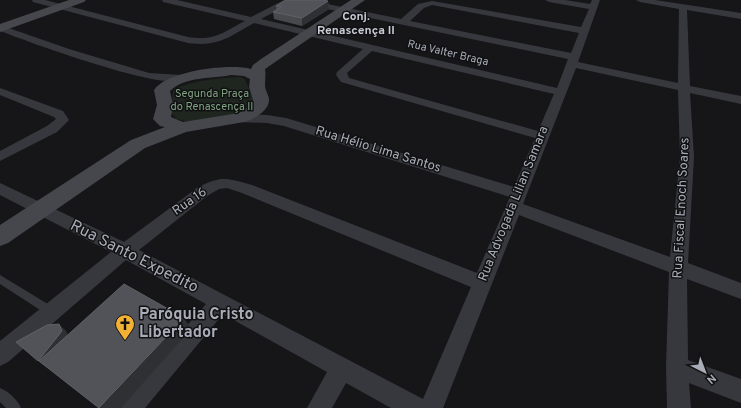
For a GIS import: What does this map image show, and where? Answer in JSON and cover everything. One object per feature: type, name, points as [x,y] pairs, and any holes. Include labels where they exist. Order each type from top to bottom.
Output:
[{"type":"street","points":[[36,0],[199,42],[216,40],[290,0]]},
{"type":"street","points":[[0,28],[80,0]]},
{"type":"street","name":"Rua Valter Braga","points":[[166,0],[254,19],[561,92]]},
{"type":"street","points":[[296,0],[573,60],[741,100]]},
{"type":"street","points":[[302,127],[277,116],[261,100],[257,87],[258,68],[309,32],[359,0]]},
{"type":"street","points":[[549,0],[595,4]]},
{"type":"street","points":[[640,0],[741,16]]},
{"type":"street","points":[[402,22],[424,5],[434,3],[585,30]]},
{"type":"street","name":"Rua Advogada Lilian Samara","points":[[431,408],[541,136],[561,92],[595,4]]},
{"type":"street","name":"Rua Fiscal Enoch Soares","points":[[679,408],[677,367],[678,269],[687,157],[683,7]]},
{"type":"street","points":[[0,28],[65,51],[148,76],[181,78],[231,71],[244,71],[251,73],[258,78]]},
{"type":"street","points":[[371,47],[342,72],[342,78],[541,136]]},
{"type":"street","points":[[148,76],[158,83],[162,90],[165,105],[162,118],[166,122],[182,127]]},
{"type":"street","points":[[162,90],[166,85],[181,78]]},
{"type":"street","points":[[0,91],[59,114],[63,120],[56,127],[0,157]]},
{"type":"street","points":[[0,237],[138,144],[182,127],[244,117],[254,111],[260,104],[261,100]]},
{"type":"street","name":"Rua Hélio Lima Santos","points":[[236,118],[267,119],[302,127],[516,200],[678,269],[741,291]]},
{"type":"street","name":"Rua 16","points":[[0,355],[125,251],[202,192],[215,186],[227,184],[247,188],[482,283]]},
{"type":"street","name":"Rua Santo Expedito","points":[[0,188],[125,251],[415,408]]},
{"type":"street","points":[[129,408],[221,302]]},
{"type":"street","points":[[677,367],[741,391]]},
{"type":"street","points":[[319,408],[342,368]]},
{"type":"lane","points":[[0,279],[52,312]]},
{"type":"lane","points":[[0,394],[15,408]]},
{"type":"green space","name":"Segunda Praça do Renascença II","points":[[240,77],[245,79],[253,100],[249,106],[235,114],[188,122],[177,119],[171,113],[173,90],[197,82]]},
{"type":"building","points":[[286,0],[328,1],[302,18],[273,12],[281,7],[276,6]]},
{"type":"building","points":[[124,284],[184,318],[99,408],[39,361]]},
{"type":"building","points":[[59,324],[62,331],[38,361],[16,342],[47,325]]},
{"type":"place","name":"Paróquia Cristo Libertador","points":[[125,341]]},
{"type":"district","name":"Conj. Renascença II","points":[[356,24]]}]
